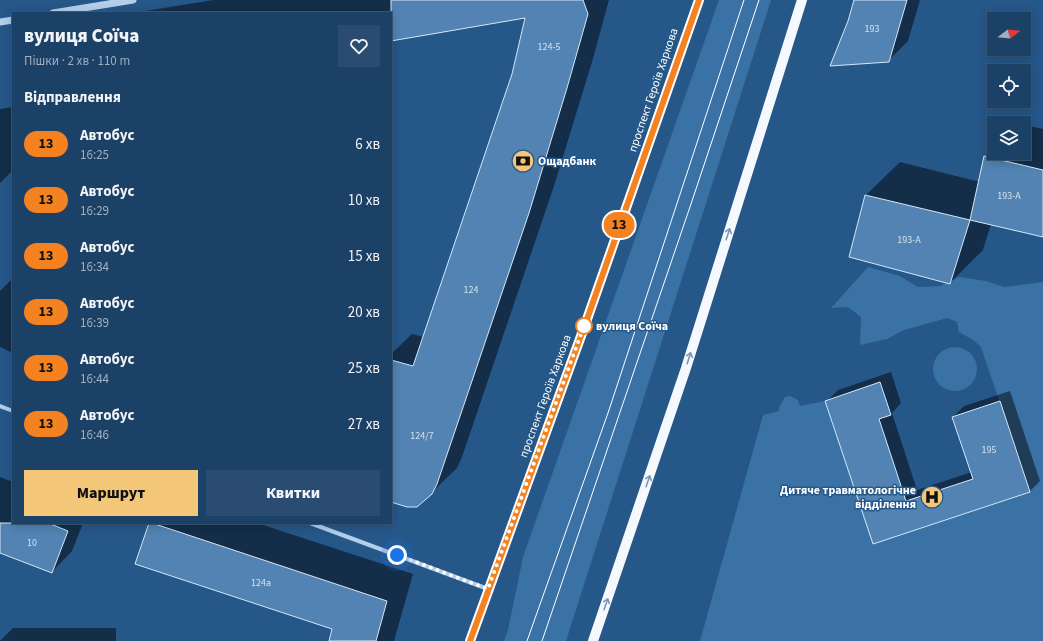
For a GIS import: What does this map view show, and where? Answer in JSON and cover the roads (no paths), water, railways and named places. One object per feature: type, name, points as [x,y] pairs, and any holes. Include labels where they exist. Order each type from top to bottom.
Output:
[{"type":"main road","name":"проспект Героїв Харкова","points":[[470,641],[585,325],[698,0]]},
{"type":"main road","points":[[593,641],[686,368],[802,0]]},
{"type":"street","points":[[59,12],[133,0]]},
{"type":"street","points":[[0,22],[12,20]]},
{"type":"street","points":[[0,406],[12,411]]},
{"type":"street","points":[[313,524],[488,589]]},
{"type":"tram line","points":[[527,641],[608,413],[744,0]]},
{"type":"tram line","points":[[542,641],[759,0]]},
{"type":"place","name":"Ощадбанк","points":[[523,161]]},
{"type":"place","name":"вулиця Соїча","points":[[584,326]]},
{"type":"place","name":"Дитяче травматологічне відділення","points":[[932,497]]}]
